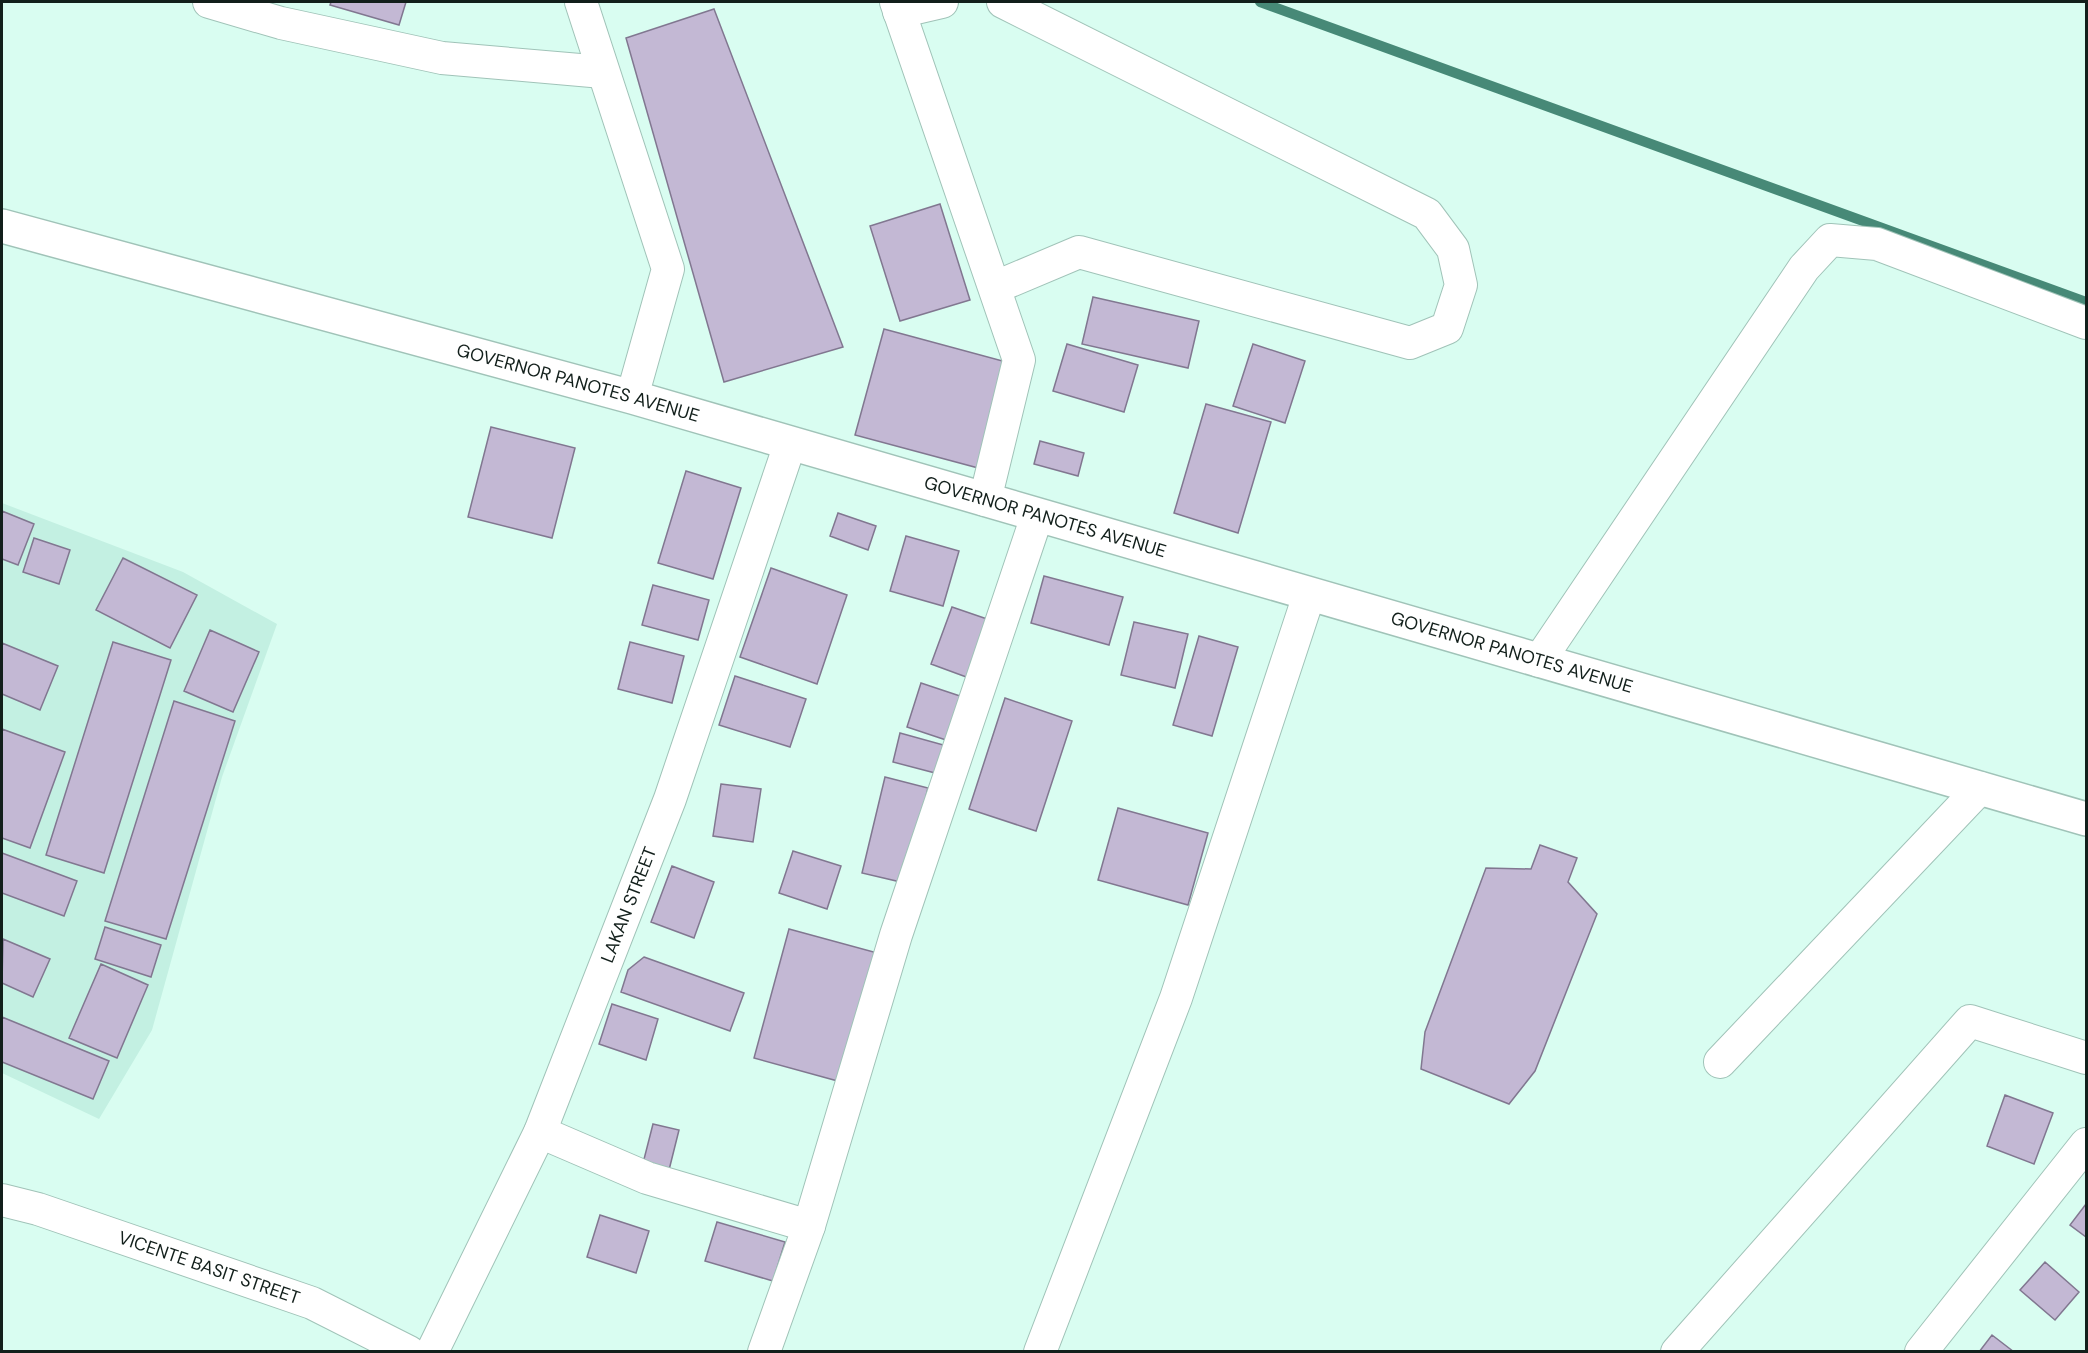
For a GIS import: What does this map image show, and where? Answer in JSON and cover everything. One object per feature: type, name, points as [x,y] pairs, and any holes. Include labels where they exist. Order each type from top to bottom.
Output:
[{"type":"main road","name":"GOVERNOR PANOTES AVENUE","points":[[2,226],[632,397],[2086,819]]},
{"type":"street","points":[[209,2],[252,8],[281,23],[442,58],[603,72]]},
{"type":"street","points":[[581,2],[668,269],[632,397]]},
{"type":"street","points":[[942,2],[897,7],[996,287],[1019,360],[985,500]]},
{"type":"street","points":[[996,287],[1079,252],[1410,343],[1447,328],[1461,285],[1453,249],[1427,214],[1003,2]]},
{"type":"street","points":[[1539,661],[1804,268],[1830,240],[1877,244],[2086,323]]},
{"type":"street","name":"LAKAN STREET","points":[[432,1352],[540,1132],[670,800],[790,444]]},
{"type":"street","points":[[764,1352],[809,1226],[896,935],[1037,516]]},
{"type":"street","points":[[1040,1352],[1176,998],[1309,595]]},
{"type":"street","points":[[1720,1062],[1980,788]]},
{"type":"street","points":[[1677,1352],[1970,1021],[2086,1058]]},
{"type":"street","points":[[540,1132],[647,1178],[809,1226]]},
{"type":"street","points":[[1921,1352],[2086,1144]]},
{"type":"street","name":"VICENTE BASIT STREET","points":[[2,1200],[49,1212],[312,1303],[409,1352]]},
{"type":"shaded area","points":[[2,503],[183,572],[277,624],[222,777],[152,1030],[99,1119],[2,1073]]},
{"type":"building","points":[[331,2],[406,2],[399,25],[330,5]]},
{"type":"building","points":[[714,9],[843,347],[724,382],[626,38]]},
{"type":"building","points":[[940,204],[970,300],[900,321],[870,226]]},
{"type":"building","points":[[1093,297],[1199,321],[1188,368],[1082,344]]},
{"type":"building","points":[[884,329],[1010,363],[982,469],[855,435]]},
{"type":"building","points":[[1067,344],[1138,365],[1124,412],[1053,391]]},
{"type":"building","points":[[1253,344],[1305,361],[1285,423],[1233,406]]},
{"type":"building","points":[[1206,404],[1271,422],[1238,533],[1174,513]]},
{"type":"building","points":[[491,427],[575,448],[552,538],[468,517]]},
{"type":"building","points":[[1040,441],[1084,453],[1078,476],[1034,464]]},
{"type":"building","points":[[686,471],[741,488],[713,579],[658,563]]},
{"type":"building","points":[[2,511],[34,524],[18,565],[2,559]]},
{"type":"building","points":[[838,513],[876,526],[868,550],[830,536]]},
{"type":"building","points":[[906,536],[959,551],[943,606],[890,591]]},
{"type":"building","points":[[34,538],[70,550],[59,584],[23,572]]},
{"type":"building","points":[[123,558],[197,595],[170,648],[96,610]]},
{"type":"building","points":[[771,568],[847,595],[817,684],[740,657]]},
{"type":"building","points":[[1044,576],[1123,597],[1109,645],[1031,623]]},
{"type":"building","points":[[653,585],[709,600],[698,640],[642,625]]},
{"type":"building","points":[[952,607],[990,620],[969,678],[931,664]]},
{"type":"building","points":[[1134,622],[1188,634],[1175,688],[1121,675]]},
{"type":"building","points":[[210,630],[259,652],[233,712],[184,691]]},
{"type":"building","points":[[1199,636],[1238,647],[1212,736],[1173,725]]},
{"type":"building","points":[[113,642],[171,660],[104,873],[46,855]]},
{"type":"building","points":[[630,642],[684,656],[672,703],[618,689]]},
{"type":"building","points":[[2,643],[58,666],[40,710],[2,694]]},
{"type":"building","points":[[735,676],[806,699],[790,747],[719,725]]},
{"type":"building","points":[[921,683],[966,698],[952,742],[907,727]]},
{"type":"building","points":[[1005,698],[1072,721],[1036,831],[969,809]]},
{"type":"building","points":[[174,701],[235,721],[166,939],[105,921]]},
{"type":"building","points":[[2,729],[65,752],[30,848],[2,838]]},
{"type":"building","points":[[900,733],[947,746],[939,774],[893,762]]},
{"type":"building","points":[[885,777],[928,788],[905,883],[862,873]]},
{"type":"building","points":[[721,784],[761,789],[753,842],[713,836]]},
{"type":"building","points":[[1118,808],[1208,833],[1188,905],[1098,880]]},
{"type":"building","points":[[1540,845],[1577,858],[1568,882],[1597,914],[1535,1071],[1509,1104],[1421,1069],[1425,1032],[1486,868],[1531,869]]},
{"type":"building","points":[[793,851],[841,866],[827,909],[779,893]]},
{"type":"building","points":[[2,853],[77,881],[64,916],[2,893]]},
{"type":"building","points":[[672,866],[714,882],[694,938],[651,922]]},
{"type":"building","points":[[105,927],[161,945],[151,977],[95,959]]},
{"type":"building","points":[[789,929],[881,954],[845,1083],[754,1058]]},
{"type":"building","points":[[3,939],[50,959],[33,997],[2,983]]},
{"type":"building","points":[[644,957],[744,993],[730,1031],[621,992],[628,970]]},
{"type":"building","points":[[101,964],[148,985],[117,1058],[69,1038]]},
{"type":"building","points":[[612,1004],[658,1019],[646,1060],[599,1044]]},
{"type":"building","points":[[2,1017],[109,1061],[93,1099],[2,1062]]},
{"type":"building","points":[[2005,1095],[2053,1113],[2034,1164],[1987,1146]]},
{"type":"building","points":[[653,1124],[679,1130],[667,1178],[641,1171]]},
{"type":"building","points":[[2086,1204],[2086,1237],[2070,1225]]},
{"type":"building","points":[[600,1215],[649,1231],[636,1273],[587,1257]]},
{"type":"building","points":[[717,1222],[785,1242],[773,1281],[705,1261]]},
{"type":"building","points":[[2045,1262],[2079,1292],[2055,1320],[2020,1290]]},
{"type":"building","points":[[1992,1335],[2014,1352],[1979,1352]]},
{"type":"waterway","points":[[1260,2],[2086,302]]}]
